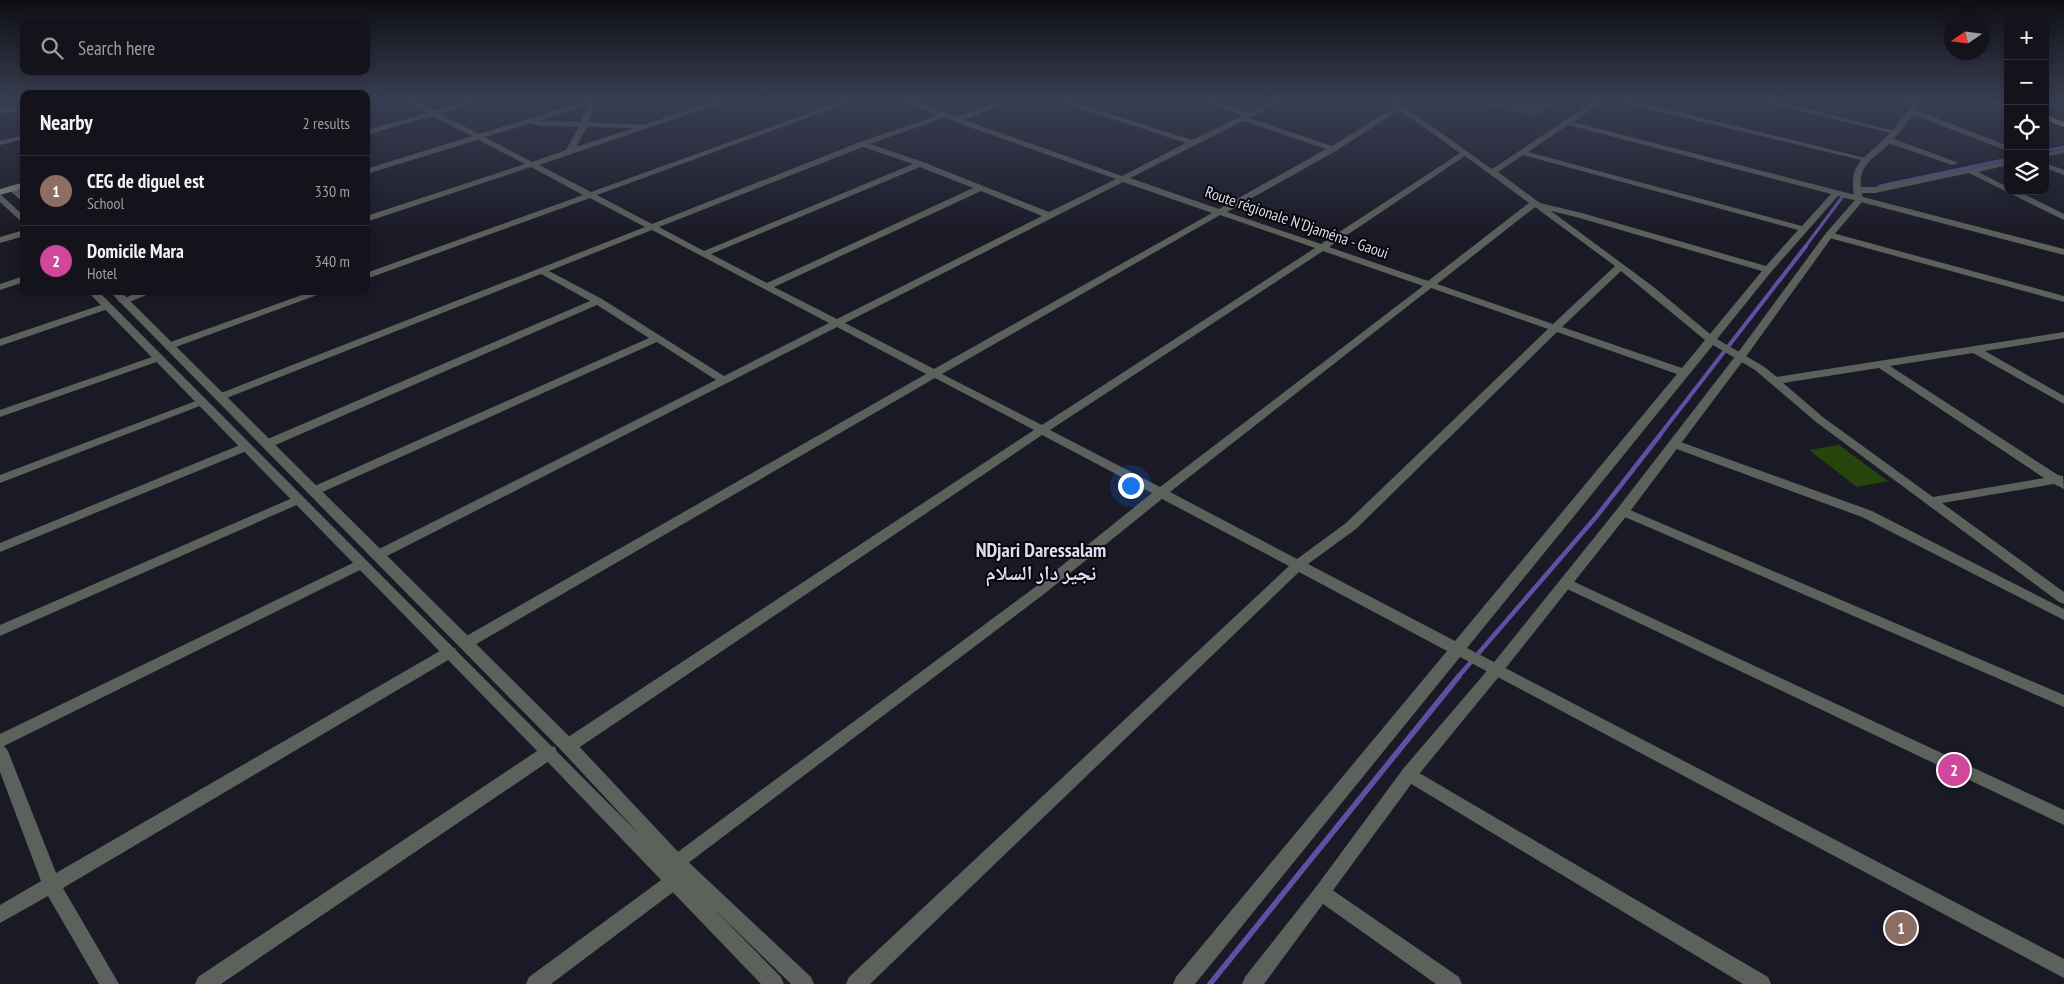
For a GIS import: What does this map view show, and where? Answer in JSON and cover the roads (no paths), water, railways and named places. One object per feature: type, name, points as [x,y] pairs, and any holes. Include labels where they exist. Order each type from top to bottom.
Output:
[{"type":"main road","points":[[0,185],[20,180]]},
{"type":"main road","points":[[0,192],[20,186]]},
{"type":"street","points":[[370,171],[455,144]]},
{"type":"street","points":[[491,144],[653,226],[766,287],[1042,430],[2064,969]]},
{"type":"street","points":[[569,153],[574,144]]},
{"type":"street","points":[[370,219],[531,164],[597,144]]},
{"type":"street","points":[[370,275],[731,144]]},
{"type":"street","points":[[220,397],[863,144],[920,164],[1050,216]]},
{"type":"street","name":"Route régionale N'Djaména - Gaoui","points":[[1025,144],[1686,374]]},
{"type":"street","points":[[378,555],[1191,144]]},
{"type":"street","points":[[1320,144],[1333,149]]},
{"type":"street","points":[[466,643],[1094,282],[1341,144]]},
{"type":"street","points":[[1453,144],[1621,266],[1715,342],[1738,355],[1774,381],[1803,407],[2064,599]]},
{"type":"street","points":[[1491,173],[1536,144]]},
{"type":"street","points":[[1647,144],[1836,193],[1859,195],[2064,252]]},
{"type":"street","points":[[1799,144],[1865,160]]},
{"type":"street","points":[[1859,195],[1855,182],[1865,160],[1882,144]]},
{"type":"street","points":[[1910,144],[1955,163]]},
{"type":"street","points":[[2049,154],[2064,151]]},
{"type":"street","points":[[568,746],[1042,430],[1465,153]]},
{"type":"street","points":[[1523,153],[1805,229]]},
{"type":"street","points":[[704,254],[920,164]]},
{"type":"street","points":[[1252,984],[1322,894],[1409,774],[1492,667],[1566,583],[1623,512],[1738,355],[1859,195],[1875,190],[2004,164]]},
{"type":"street","points":[[2049,166],[2064,173]]},
{"type":"street","points":[[1970,171],[2004,188]]},
{"type":"street","points":[[12,188],[20,196]]},
{"type":"street","points":[[766,287],[981,188]]},
{"type":"street","points":[[1184,984],[1686,374],[1715,342],[1768,270],[1836,193]]},
{"type":"street","points":[[2019,195],[2064,217]]},
{"type":"street","points":[[0,197],[20,218]]},
{"type":"street","points":[[1534,204],[1768,270]]},
{"type":"street","points":[[677,862],[1039,591],[1161,493],[1534,204]]},
{"type":"street","points":[[0,240],[20,234]]},
{"type":"street","points":[[1829,236],[2064,299]]},
{"type":"street","points":[[856,984],[1298,565],[1351,526],[1621,266]]},
{"type":"street","points":[[542,271],[598,301],[725,381]]},
{"type":"street","points":[[0,287],[20,280]]},
{"type":"street","points":[[96,295],[297,500],[549,752],[774,984]]},
{"type":"street","points":[[169,346],[312,295]]},
{"type":"street","points":[[119,296],[568,746],[677,862],[804,984]]},
{"type":"street","points":[[267,444],[598,301]]},
{"type":"street","points":[[0,343],[107,306]]},
{"type":"street","points":[[1774,381],[2064,335]]},
{"type":"street","points":[[314,491],[658,338]]},
{"type":"street","points":[[1974,349],[2064,401]]},
{"type":"street","points":[[0,414],[158,358]]},
{"type":"street","points":[[1879,363],[2062,481]]},
{"type":"street","points":[[0,479],[201,402]]},
{"type":"street","points":[[1674,444],[1867,514],[2064,615]]},
{"type":"street","points":[[0,548],[245,446]]},
{"type":"street","points":[[1931,501],[2062,481]]},
{"type":"street","points":[[0,631],[297,500]]},
{"type":"street","points":[[1623,512],[2064,701]]},
{"type":"street","points":[[0,741],[361,564]]},
{"type":"street","points":[[1566,583],[2064,818]]},
{"type":"street","points":[[0,916],[450,652]]},
{"type":"street","points":[[0,751],[52,886],[109,984]]},
{"type":"street","points":[[204,984],[549,752]]},
{"type":"street","points":[[1409,774],[1761,984]]},
{"type":"street","points":[[536,984],[674,881]]},
{"type":"street","points":[[1322,894],[1452,984]]},
{"type":"waterway","points":[[2049,150],[2064,147]]},
{"type":"waterway","points":[[1880,186],[2004,160]]},
{"type":"waterway","points":[[1805,247],[1843,196]]},
{"type":"waterway","points":[[1659,436],[1806,246]]},
{"type":"waterway","points":[[1458,677],[1596,517],[1660,435]]},
{"type":"waterway","points":[[1210,984],[1459,676]]},
{"type":"place","name":"Domicile Mara","points":[[1954,770]]},
{"type":"place","name":"CEG de diguel est","points":[[1901,928]]},
{"type":"district","name":"NDjari Daressalam نجير دار السلام","points":[[1041,562]]}]
